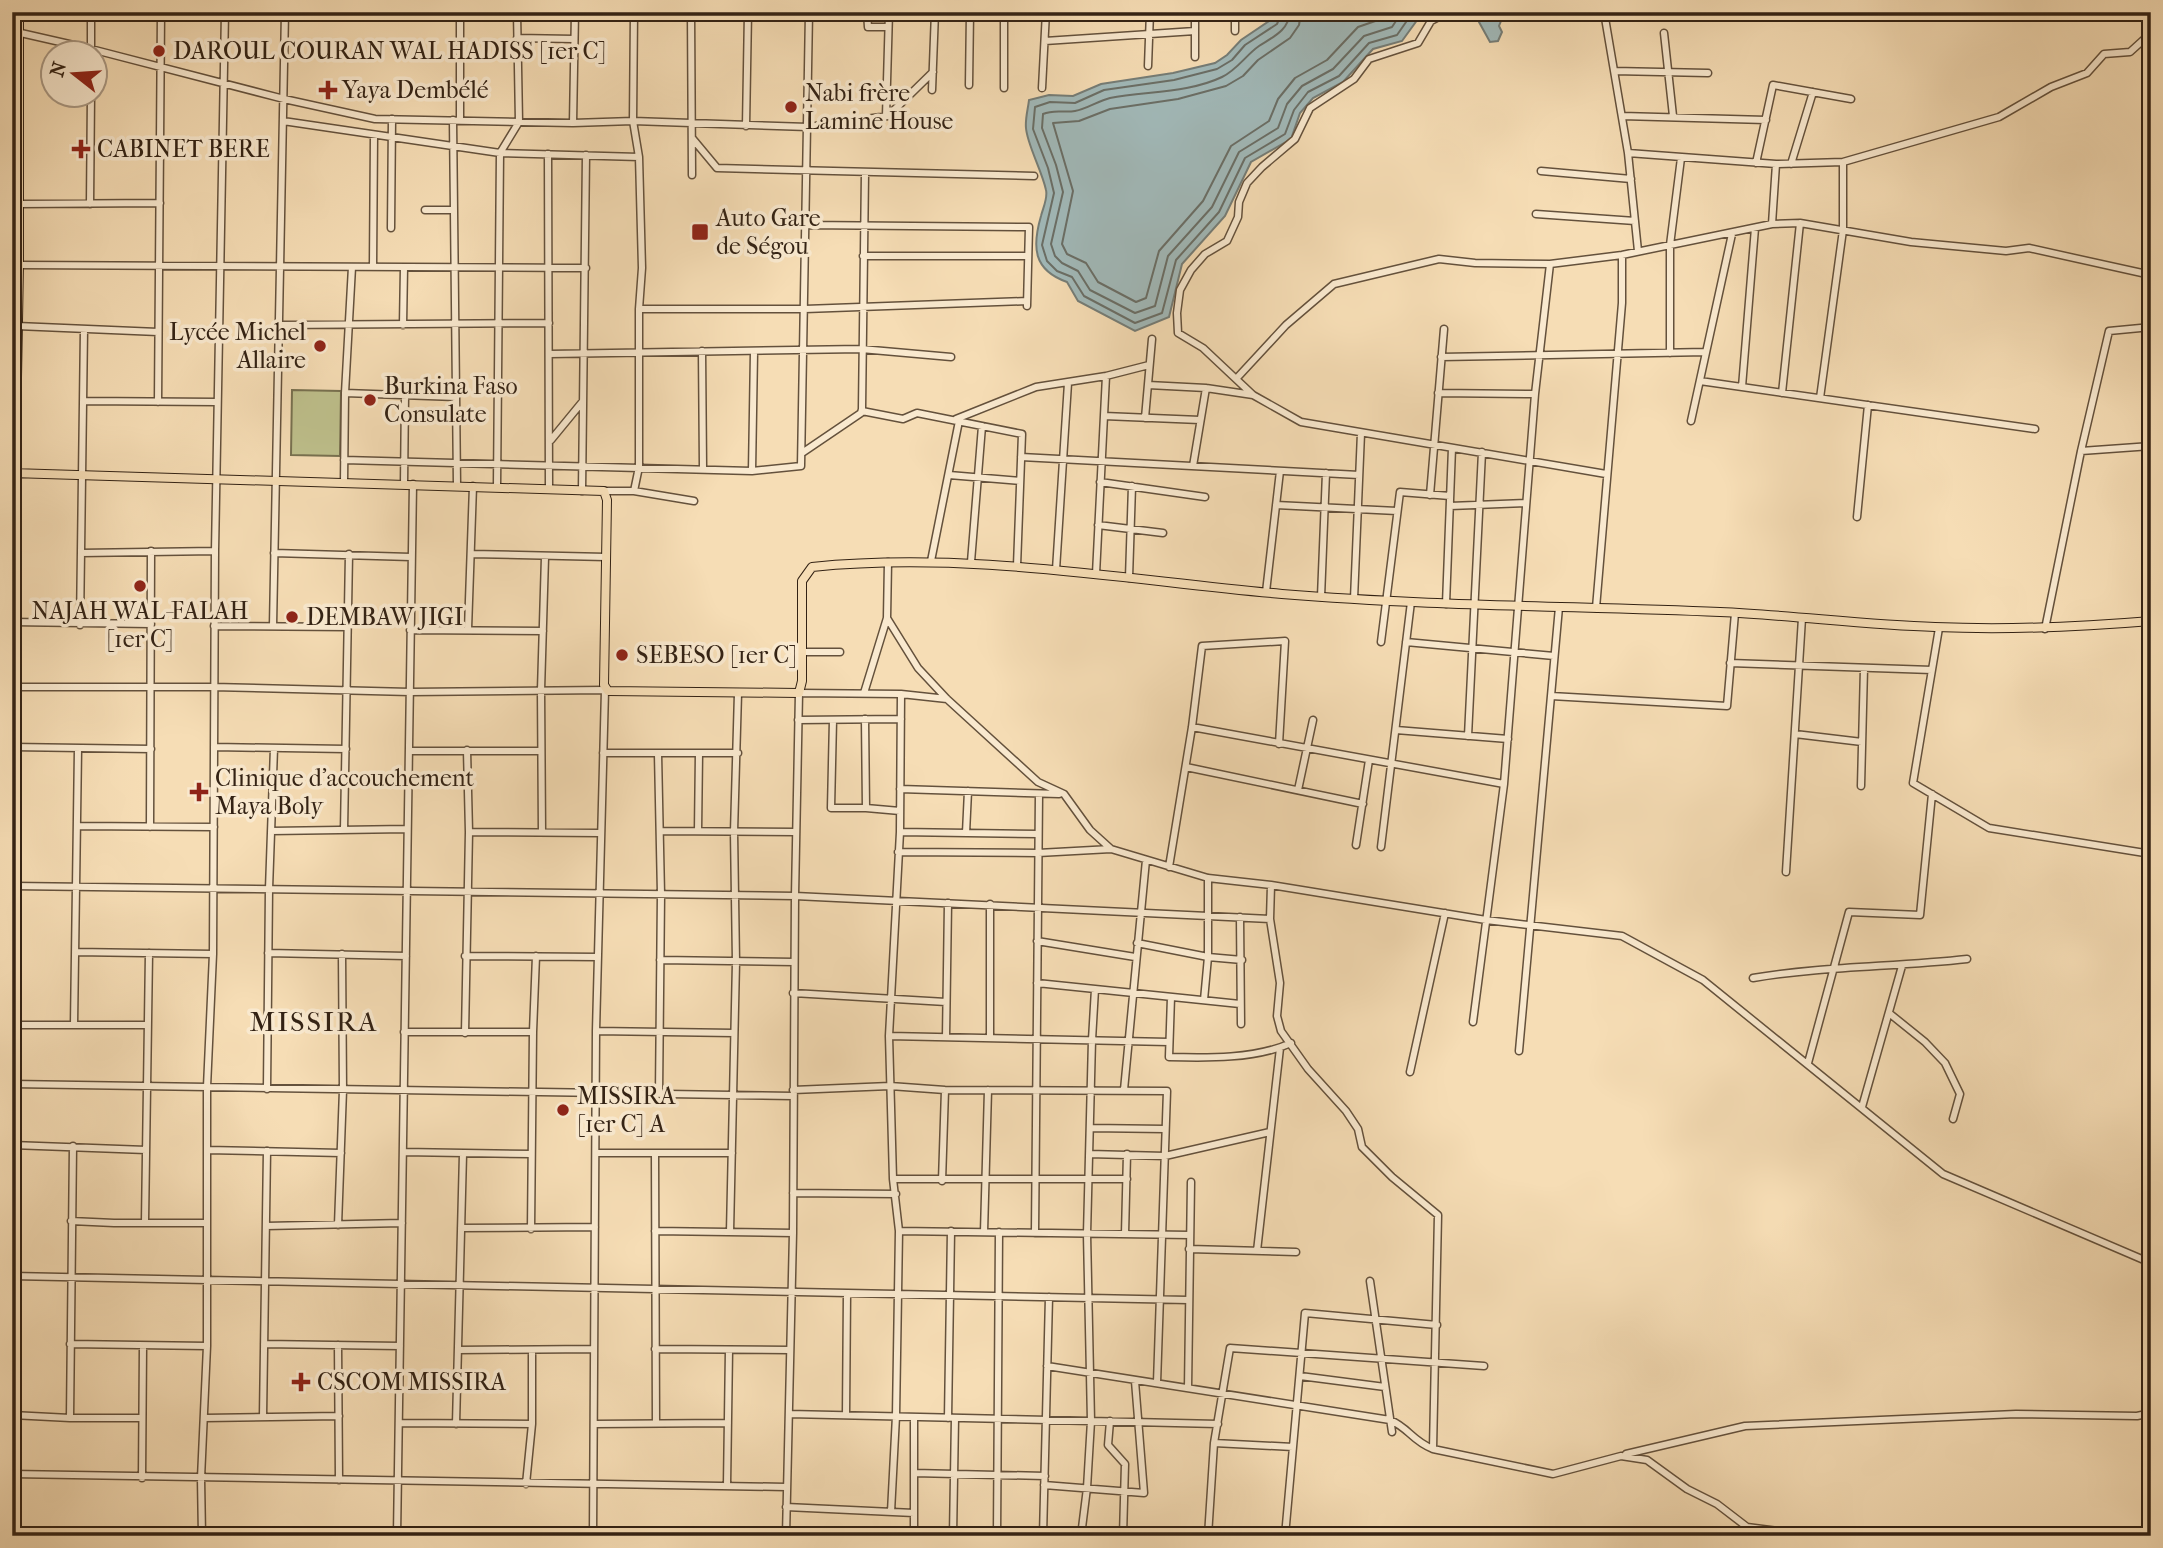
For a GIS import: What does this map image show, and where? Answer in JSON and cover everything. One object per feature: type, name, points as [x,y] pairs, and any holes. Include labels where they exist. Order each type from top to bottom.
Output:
[{"type":"main road","points":[[12,658],[13,473],[19,265],[16,31],[19,12]]},
{"type":"main road","points":[[13,473],[604,491],[607,500],[605,690],[799,693],[802,681],[802,580],[812,567],[888,562],[971,562],[1321,597],[1518,607],[1735,613],[1939,628],[2045,629],[2151,621]]},
{"type":"street","points":[[91,12],[91,38]]},
{"type":"street","points":[[158,402],[161,12]]},
{"type":"street","points":[[202,1536],[201,1478],[208,1280],[207,1087],[214,888],[214,626],[225,12]]},
{"type":"street","points":[[272,626],[285,12]]},
{"type":"street","points":[[457,485],[453,146],[460,12]]},
{"type":"street","points":[[497,486],[500,153],[519,122],[517,12]]},
{"type":"street","points":[[573,123],[575,12]]},
{"type":"street","points":[[634,12],[632,121],[639,157],[642,268],[639,309],[639,467],[634,491]]},
{"type":"street","points":[[691,12],[692,175]]},
{"type":"street","points":[[746,126],[747,12]]},
{"type":"street","points":[[344,460],[752,471],[801,466],[809,12]]},
{"type":"street","points":[[867,12],[868,27],[888,27]]},
{"type":"street","points":[[886,116],[889,12]]},
{"type":"street","points":[[932,90],[935,12]]},
{"type":"street","points":[[969,85],[970,12]]},
{"type":"street","points":[[1004,12],[1004,89]]},
{"type":"street","points":[[1042,88],[1046,12]]},
{"type":"street","points":[[1148,66],[1150,12]]},
{"type":"street","points":[[1195,12],[1195,57]]},
{"type":"street","points":[[1235,12],[1235,31]]},
{"type":"street","points":[[1448,12],[1431,21],[1418,43],[1369,59],[1354,79],[1310,108],[1295,139],[1247,183],[1239,202],[1238,217],[1227,241],[1205,254],[1191,270],[1180,290],[1178,333],[1203,348],[1253,395],[1301,422],[1606,474]]},
{"type":"street","points":[[1604,12],[1628,153],[1638,251]]},
{"type":"street","points":[[16,31],[42,38]]},
{"type":"street","points":[[1045,41],[1195,31]]},
{"type":"street","points":[[1664,33],[1673,116]]},
{"type":"street","points":[[1628,153],[1776,164],[1843,162],[1998,117],[2052,87],[2087,73],[2104,54],[2130,52],[2151,33]]},
{"type":"street","points":[[517,38],[574,39]]},
{"type":"street","points":[[108,55],[375,119],[519,122],[692,122],[807,127],[886,116],[933,72]]},
{"type":"street","points":[[1615,71],[1708,73]]},
{"type":"street","points":[[1756,163],[1773,85],[1852,99]]},
{"type":"street","points":[[1791,164],[1813,92]]},
{"type":"street","points":[[90,204],[91,108]]},
{"type":"street","points":[[1622,116],[1766,120]]},
{"type":"street","points":[[391,228],[392,119]]},
{"type":"street","points":[[283,121],[500,153],[639,157]]},
{"type":"street","points":[[373,267],[374,135]]},
{"type":"street","points":[[692,138],[717,168],[1034,176]]},
{"type":"street","points":[[548,154],[549,489]]},
{"type":"street","points":[[582,491],[586,155]]},
{"type":"street","points":[[1670,353],[1670,245],[1681,158]]},
{"type":"street","points":[[1820,398],[1843,230],[1843,162]]},
{"type":"street","points":[[1772,224],[1776,164]]},
{"type":"street","points":[[1541,171],[1631,179]]},
{"type":"street","points":[[862,411],[865,173]]},
{"type":"street","points":[[19,204],[160,204]]},
{"type":"street","points":[[425,210],[454,209]]},
{"type":"street","points":[[1536,214],[1635,220]]},
{"type":"street","points":[[1236,379],[1286,325],[1335,284],[1439,259],[1475,263],[1550,264],[1622,255],[1772,224],[1800,223],[1925,243],[2006,251],[2029,248],[2151,275]]},
{"type":"street","points":[[1782,393],[1800,223]]},
{"type":"street","points":[[639,309],[805,309],[1027,304],[1029,227],[806,225]]},
{"type":"street","points":[[1742,387],[1755,228]]},
{"type":"street","points":[[1691,421],[1732,234]]},
{"type":"street","points":[[1597,608],[1622,303],[1622,255]]},
{"type":"street","points":[[863,256],[1028,256]]},
{"type":"street","points":[[1473,1022],[1504,784],[1535,394],[1550,264]]},
{"type":"street","points":[[19,265],[586,268]]},
{"type":"street","points":[[344,482],[345,393],[352,267]]},
{"type":"street","points":[[403,325],[404,267]]},
{"type":"street","points":[[279,325],[549,323]]},
{"type":"street","points":[[17,326],[158,332]]},
{"type":"street","points":[[2045,629],[2081,451],[2109,331],[2151,327]]},
{"type":"street","points":[[80,625],[84,329]]},
{"type":"street","points":[[1430,495],[1444,329]]},
{"type":"street","points":[[1145,418],[1152,339]]},
{"type":"street","points":[[550,354],[861,349],[951,357]]},
{"type":"street","points":[[702,351],[703,468]]},
{"type":"street","points":[[752,471],[754,352]]},
{"type":"street","points":[[1441,357],[1706,352]]},
{"type":"street","points":[[957,421],[1037,387],[1106,376],[1149,365]]},
{"type":"street","points":[[1096,574],[1106,376]]},
{"type":"street","points":[[1700,381],[2035,429]]},
{"type":"street","points":[[1056,570],[1068,383]]},
{"type":"street","points":[[1148,385],[1206,388],[1253,395]]},
{"type":"street","points":[[1193,466],[1206,388]]},
{"type":"street","points":[[345,393],[456,397]]},
{"type":"street","points":[[1438,393],[1535,394]]},
{"type":"street","points":[[397,1536],[411,557],[409,484],[404,461],[405,395]]},
{"type":"street","points":[[83,401],[218,402]]},
{"type":"street","points":[[550,442],[583,401]]},
{"type":"street","points":[[1857,517],[1868,405]]},
{"type":"street","points":[[802,453],[862,411],[902,419],[917,413],[1022,434],[1017,566]]},
{"type":"street","points":[[1104,416],[1200,420]]},
{"type":"street","points":[[930,561],[949,475],[957,421]]},
{"type":"street","points":[[971,562],[982,426]]},
{"type":"street","points":[[1354,599],[1361,433]]},
{"type":"street","points":[[2081,451],[2151,446]]},
{"type":"street","points":[[1446,604],[1452,448]]},
{"type":"street","points":[[1468,736],[1482,453]]},
{"type":"street","points":[[1021,457],[1359,475]]},
{"type":"street","points":[[1266,592],[1280,471]]},
{"type":"street","points":[[1321,597],[1326,473]]},
{"type":"street","points":[[949,475],[1020,481]]},
{"type":"street","points":[[1100,482],[1205,497]]},
{"type":"street","points":[[468,629],[473,486]]},
{"type":"street","points":[[1129,578],[1132,486]]},
{"type":"street","points":[[604,491],[634,491],[694,501]]},
{"type":"street","points":[[1381,642],[1400,492],[1450,496]]},
{"type":"street","points":[[1450,506],[1527,503]]},
{"type":"street","points":[[1276,505],[1397,511]]},
{"type":"street","points":[[1098,525],[1163,533]]},
{"type":"street","points":[[150,827],[151,551]]},
{"type":"street","points":[[81,552],[215,551]]},
{"type":"street","points":[[274,552],[411,557]]},
{"type":"street","points":[[344,830],[349,554]]},
{"type":"street","points":[[471,554],[606,556]]},
{"type":"street","points":[[542,832],[541,690],[545,556]]},
{"type":"street","points":[[864,693],[887,618],[888,562]]},
{"type":"street","points":[[1381,847],[1411,602]]},
{"type":"street","points":[[1519,1051],[1559,607]]},
{"type":"street","points":[[1551,696],[1727,706],[1735,613]]},
{"type":"street","points":[[887,618],[918,668],[947,699],[1038,782],[1064,794],[1090,830],[1111,849]]},
{"type":"street","points":[[1786,872],[1802,618]]},
{"type":"street","points":[[12,622],[151,624]]},
{"type":"street","points":[[214,626],[348,627]]},
{"type":"street","points":[[1939,628],[1913,783],[1989,828],[2151,854]]},
{"type":"street","points":[[410,630],[543,631]]},
{"type":"street","points":[[1169,867],[1202,646],[1285,641],[1279,744]]},
{"type":"street","points":[[1406,642],[1554,656]]},
{"type":"street","points":[[802,652],[840,652]]},
{"type":"street","points":[[1730,663],[1933,670]]},
{"type":"street","points":[[1861,786],[1864,668]]},
{"type":"street","points":[[12,687],[214,687],[347,692],[605,690],[596,1031],[593,1536]]},
{"type":"street","points":[[730,1232],[738,693]]},
{"type":"street","points":[[786,1536],[793,1233],[794,896],[799,693],[901,694],[947,699]]},
{"type":"street","points":[[891,1512],[896,1416],[899,1231],[893,1179],[889,1036],[900,832],[901,694]]},
{"type":"street","points":[[865,719],[866,808]]},
{"type":"street","points":[[799,720],[901,719]]},
{"type":"street","points":[[833,720],[831,808],[900,811]]},
{"type":"street","points":[[1298,790],[1313,720]]},
{"type":"street","points":[[1192,727],[1504,784]]},
{"type":"street","points":[[1396,730],[1508,739]]},
{"type":"street","points":[[1795,734],[1862,742]]},
{"type":"street","points":[[12,747],[150,748]]},
{"type":"street","points":[[214,747],[346,749]]},
{"type":"street","points":[[267,1089],[269,889],[274,748]]},
{"type":"street","points":[[74,1025],[78,749]]},
{"type":"street","points":[[465,1032],[465,956],[469,892],[467,750]]},
{"type":"street","points":[[408,751],[541,751]]},
{"type":"street","points":[[603,753],[738,753]]},
{"type":"street","points":[[698,831],[699,753]]},
{"type":"street","points":[[658,754],[661,894],[659,1094]]},
{"type":"street","points":[[1356,845],[1369,760]]},
{"type":"street","points":[[1186,767],[1363,804]]},
{"type":"street","points":[[900,789],[1064,794]]},
{"type":"street","points":[[967,833],[968,791]]},
{"type":"street","points":[[1035,1233],[1039,794]]},
{"type":"street","points":[[1808,1063],[1849,912],[1920,915],[1932,794]]},
{"type":"street","points":[[77,827],[214,827]]},
{"type":"street","points":[[271,831],[407,829]]},
{"type":"street","points":[[660,831],[796,832]]},
{"type":"street","points":[[469,832],[600,833]]},
{"type":"street","points":[[900,832],[1038,834]]},
{"type":"street","points":[[898,852],[1038,853],[1111,849],[1208,878],[1271,885],[1486,920],[1622,936],[1703,980],[1943,1174],[2151,1263]]},
{"type":"street","points":[[1124,1090],[1146,860]]},
{"type":"street","points":[[1204,1000],[1208,957],[1208,878]]},
{"type":"street","points":[[1271,885],[1270,919],[1280,982],[1277,1016],[1281,1031],[1308,1069],[1346,1111],[1358,1129],[1362,1147],[1392,1178],[1438,1215],[1433,1449]]},
{"type":"street","points":[[12,886],[794,896],[1270,919]]},
{"type":"street","points":[[946,1037],[948,903]]},
{"type":"street","points":[[990,904],[990,1037]]},
{"type":"street","points":[[1410,1072],[1445,913]]},
{"type":"street","points":[[1240,917],[1241,1024]]},
{"type":"street","points":[[1037,941],[1135,957]]},
{"type":"street","points":[[1137,943],[1208,957],[1242,960]]},
{"type":"street","points":[[75,953],[213,954]]},
{"type":"street","points":[[145,1222],[149,953]]},
{"type":"street","points":[[268,953],[405,956]]},
{"type":"street","points":[[338,1225],[343,1090],[342,954]]},
{"type":"street","points":[[465,956],[598,957]]},
{"type":"street","points":[[531,1229],[536,956]]},
{"type":"street","points":[[1753,978],[1781,973],[1902,966],[1966,959]]},
{"type":"street","points":[[660,960],[794,962]]},
{"type":"street","points":[[1862,1107],[1902,966]]},
{"type":"street","points":[[1037,983],[1240,1004]]},
{"type":"street","points":[[1082,1536],[1091,1421],[1087,1234],[1095,989]]},
{"type":"street","points":[[793,993],[946,1002]]},
{"type":"street","points":[[1171,997],[1169,1057],[1212,1059],[1280,1048],[1292,1043]]},
{"type":"street","points":[[1889,1013],[1925,1042],[1945,1063],[1960,1094],[1953,1119]]},
{"type":"street","points":[[12,1025],[148,1025]]},
{"type":"street","points":[[596,1031],[734,1033]]},
{"type":"street","points":[[404,1032],[533,1032]]},
{"type":"street","points":[[889,1036],[1169,1042]]},
{"type":"street","points":[[1257,1251],[1280,1048]]},
{"type":"street","points":[[12,1084],[733,1096],[890,1086],[945,1090],[1167,1091],[1157,1383]]},
{"type":"street","points":[[942,1181],[945,1090]]},
{"type":"street","points":[[984,1232],[988,1090]]},
{"type":"street","points":[[1090,1128],[1165,1129]]},
{"type":"street","points":[[1089,1154],[1165,1156],[1270,1132]]},
{"type":"street","points":[[12,1145],[146,1150]]},
{"type":"street","points":[[69,1418],[73,1146]]},
{"type":"street","points":[[206,1150],[341,1153]]},
{"type":"street","points":[[263,1417],[267,1152]]},
{"type":"street","points":[[403,1152],[531,1154]]},
{"type":"street","points":[[597,1153],[732,1153]]},
{"type":"street","points":[[656,1153],[656,1423]]},
{"type":"street","points":[[456,1424],[463,1154]]},
{"type":"street","points":[[1125,1234],[1127,1154]]},
{"type":"street","points":[[893,1179],[1127,1179]]},
{"type":"street","points":[[1188,1388],[1191,1182]]},
{"type":"street","points":[[793,1193],[896,1194]]},
{"type":"street","points":[[71,1221],[206,1223]]},
{"type":"street","points":[[266,1226],[402,1223]]},
{"type":"street","points":[[461,1228],[595,1227]]},
{"type":"street","points":[[655,1231],[793,1233]]},
{"type":"street","points":[[899,1231],[1190,1236]]},
{"type":"street","points":[[951,1231],[949,1295],[953,1536]]},
{"type":"street","points":[[997,1536],[999,1232]]},
{"type":"street","points":[[1189,1250],[1296,1252]]},
{"type":"street","points":[[12,1276],[1188,1300]]},
{"type":"street","points":[[1370,1281],[1392,1432]]},
{"type":"street","points":[[846,1293],[846,1415]]},
{"type":"street","points":[[1043,1536],[1049,1297]]},
{"type":"street","points":[[1285,1536],[1306,1313],[1437,1325]]},
{"type":"street","points":[[70,1344],[207,1346]]},
{"type":"street","points":[[264,1344],[400,1346]]},
{"type":"street","points":[[338,1345],[340,1480]]},
{"type":"street","points":[[142,1478],[143,1346]]},
{"type":"street","points":[[1208,1536],[1214,1443],[1230,1348],[1483,1366]]},
{"type":"street","points":[[458,1350],[594,1349]]},
{"type":"street","points":[[655,1349],[790,1350]]},
{"type":"street","points":[[727,1485],[729,1350]]},
{"type":"street","points":[[526,1484],[532,1424],[533,1351]]},
{"type":"street","points":[[1047,1366],[1390,1420],[1404,1426],[1419,1444],[1433,1449],[1553,1474],[1745,1426],[2016,1414],[2137,1416],[2151,1413]]},
{"type":"street","points":[[1300,1376],[1385,1387]]},
{"type":"street","points":[[1044,1485],[1144,1493],[1135,1381]]},
{"type":"street","points":[[789,1414],[1218,1424]]},
{"type":"street","points":[[12,1415],[142,1418]]},
{"type":"street","points":[[205,1418],[339,1416]]},
{"type":"street","points":[[914,1417],[914,1536]]},
{"type":"street","points":[[1110,1421],[1108,1445],[1125,1464],[1123,1536]]},
{"type":"street","points":[[399,1423],[532,1424]]},
{"type":"street","points":[[595,1423],[728,1423]]},
{"type":"street","points":[[1214,1443],[1293,1447]]},
{"type":"street","points":[[1621,1455],[1647,1460],[1687,1489],[1717,1504],[1747,1527],[1798,1536]]},
{"type":"street","points":[[1125,1464],[1141,1460]]},
{"type":"street","points":[[914,1473],[1045,1476]]},
{"type":"street","points":[[12,1474],[786,1487]]},
{"type":"street","points":[[786,1507],[914,1513]]},
{"type":"green space","points":[[292,390],[341,391],[340,456],[291,455]]},
{"type":"water","points":[[1276,12],[1423,12],[1402,41],[1373,49],[1343,82],[1313,98],[1300,113],[1291,139],[1251,162],[1225,216],[1182,264],[1169,317],[1135,331],[1078,301],[1067,282],[1047,271],[1038,256],[1036,238],[1046,193],[1027,134],[1029,100],[1049,95],[1073,96],[1101,84],[1173,73],[1215,63],[1241,40],[1272,19]]},
{"type":"water","points":[[1481,12],[1502,12],[1499,26],[1502,32],[1498,41],[1490,42],[1479,22]]},
{"type":"place","name":"DAROUL COURAN WAL HADISS [1er C]","points":[[159,51]]},
{"type":"place","name":"Yaya Dembélé","points":[[328,90]]},
{"type":"place","name":"Nabi frère Lamine House","points":[[791,107]]},
{"type":"place","name":"CABINET BERE","points":[[81,149]]},
{"type":"place","name":"Auto Gare de Ségou","points":[[700,232]]},
{"type":"place","name":"Lycée Michel Allaire","points":[[320,346]]},
{"type":"place","name":"Burkina Faso Consulate","points":[[370,400]]},
{"type":"place","name":"NAJAH WAL-FALAH [1er C]","points":[[140,586]]},
{"type":"place","name":"DEMBAW JIGI","points":[[292,617]]},
{"type":"place","name":"SEBESO [1er C]","points":[[622,655]]},
{"type":"place","name":"Clinique d'accouchement Maya Boly","points":[[199,792]]},
{"type":"place","name":"MISSIRA [1er C] A","points":[[563,1110]]},
{"type":"place","name":"CSCOM MISSIRA","points":[[301,1382]]},
{"type":"district","name":"MISSIRA","points":[[314,1021]]}]
